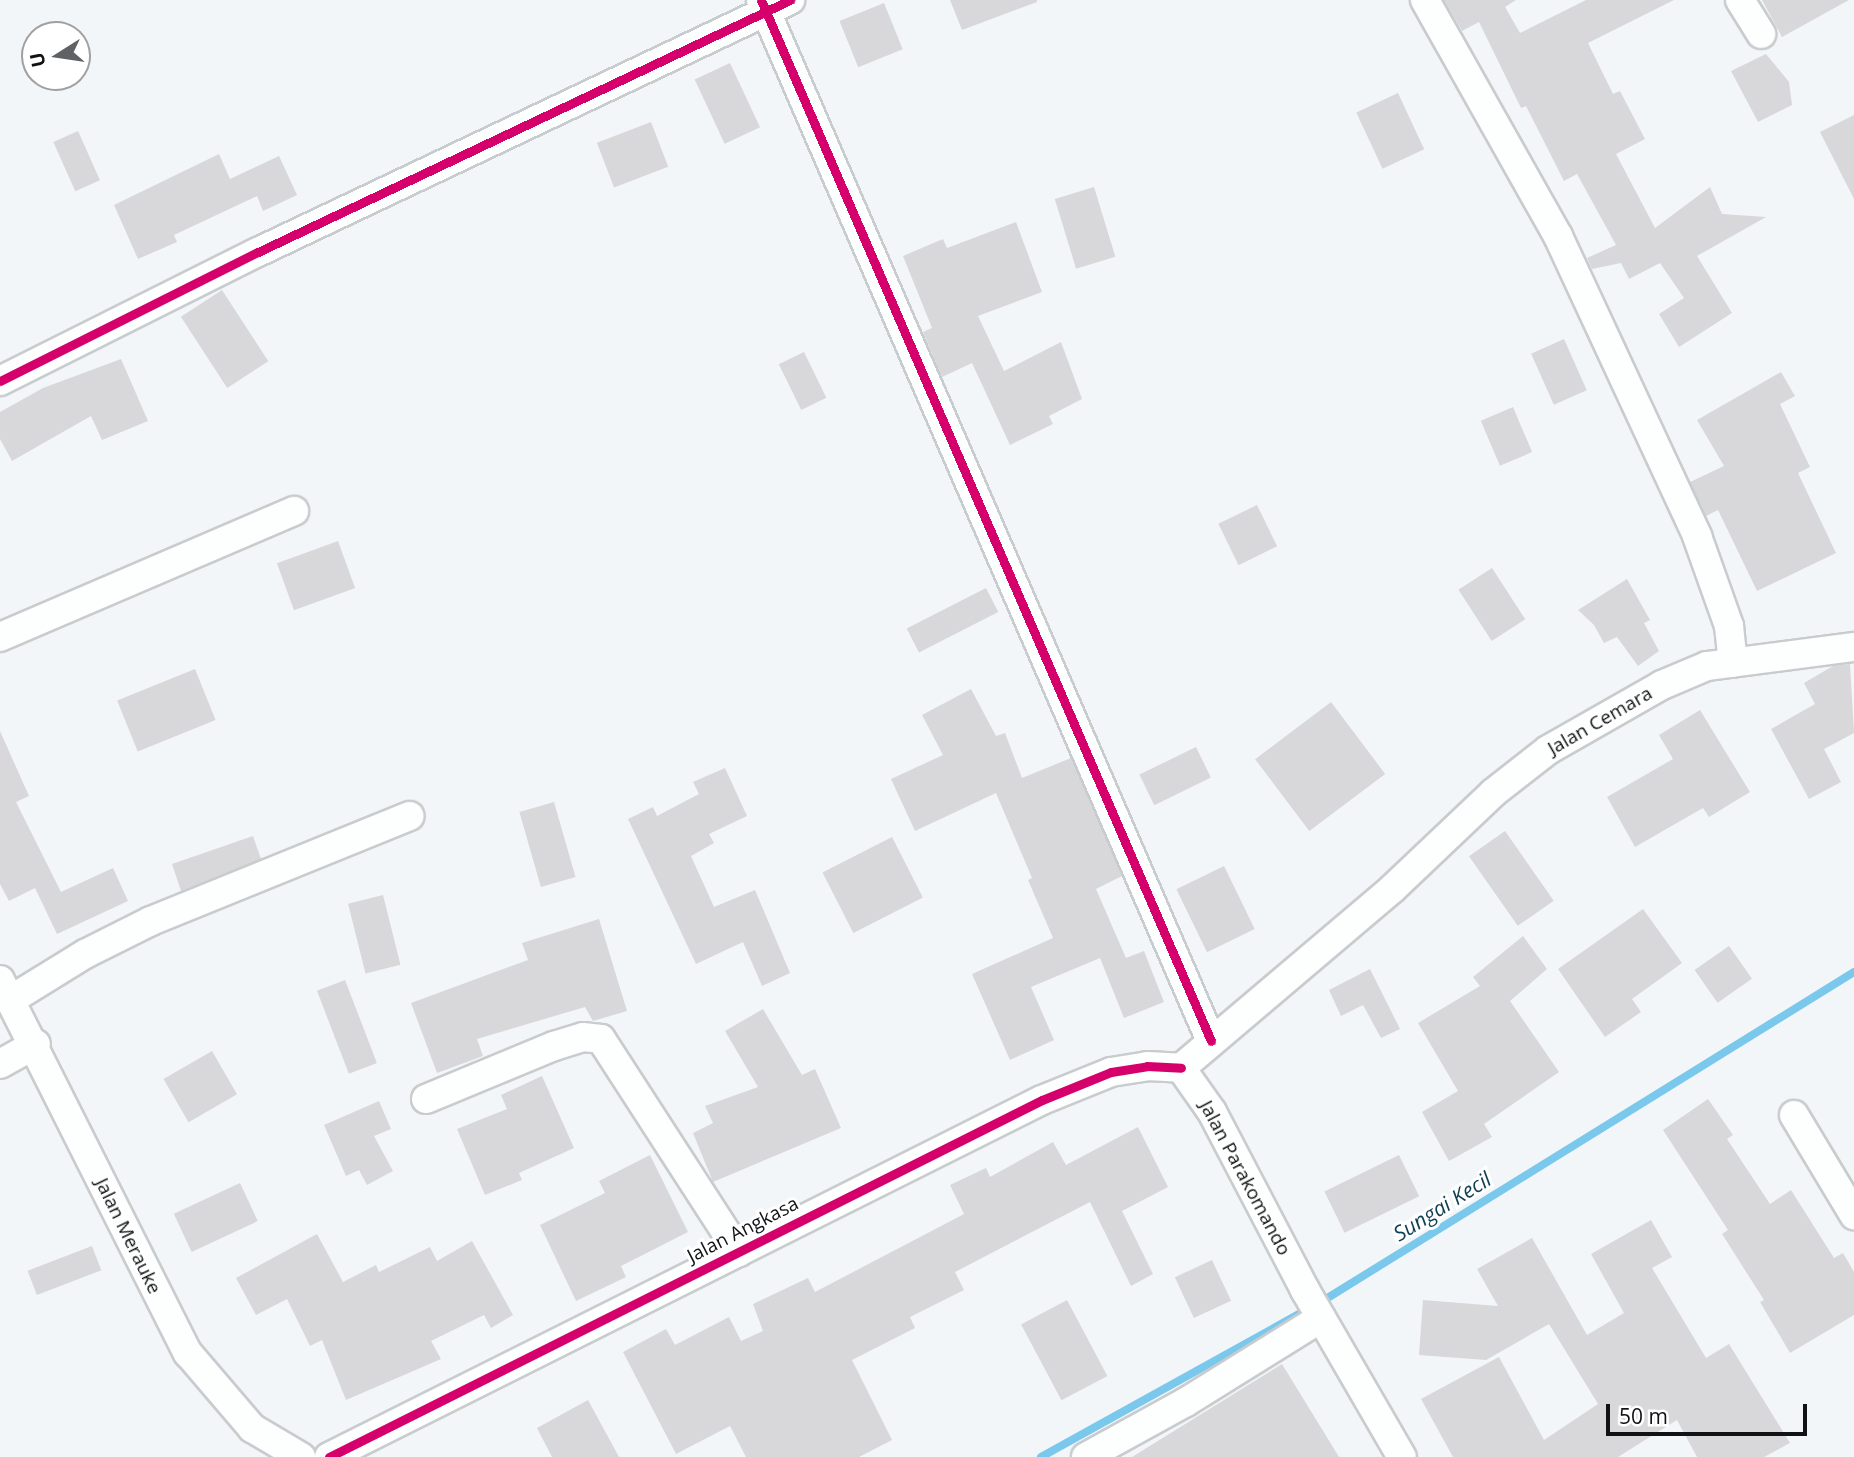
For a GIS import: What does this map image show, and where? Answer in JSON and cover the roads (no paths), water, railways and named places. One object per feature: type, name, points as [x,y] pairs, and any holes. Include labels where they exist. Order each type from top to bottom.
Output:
[{"type":"street","points":[[1425,0],[1558,236],[1697,537],[1729,626],[1733,663]]},
{"type":"street","points":[[1741,0],[1761,34]]},
{"type":"street","points":[[0,381],[258,252],[772,3],[1211,1041],[1181,1068]]},
{"type":"street","points":[[0,638],[294,511]]},
{"type":"street","name":"Jalan Cemara","points":[[1211,1041],[1392,889],[1493,793],[1548,750],[1662,685],[1707,666],[1854,647]]},
{"type":"street","points":[[6,990],[151,921],[410,816]]},
{"type":"street","name":"Jalan Merauke","points":[[6,990],[36,1044],[188,1353],[251,1428],[301,1457]]},
{"type":"street","points":[[426,1099],[554,1046],[583,1037],[601,1039],[738,1252]]},
{"type":"street","points":[[0,1064],[36,1044]]},
{"type":"street","name":"Jalan Angkasa","points":[[329,1457],[1066,1090],[1111,1072],[1147,1066],[1181,1068]]},
{"type":"street","name":"Jalan Parakomando","points":[[1181,1068],[1212,1112],[1315,1306],[1402,1457]]},
{"type":"street","points":[[1794,1115],[1854,1215]]},
{"type":"street","points":[[1086,1457],[1186,1402],[1315,1306]]},
{"type":"waterway","name":"Sungai Kecil","points":[[1041,1457],[1321,1302],[1854,972]]}]
